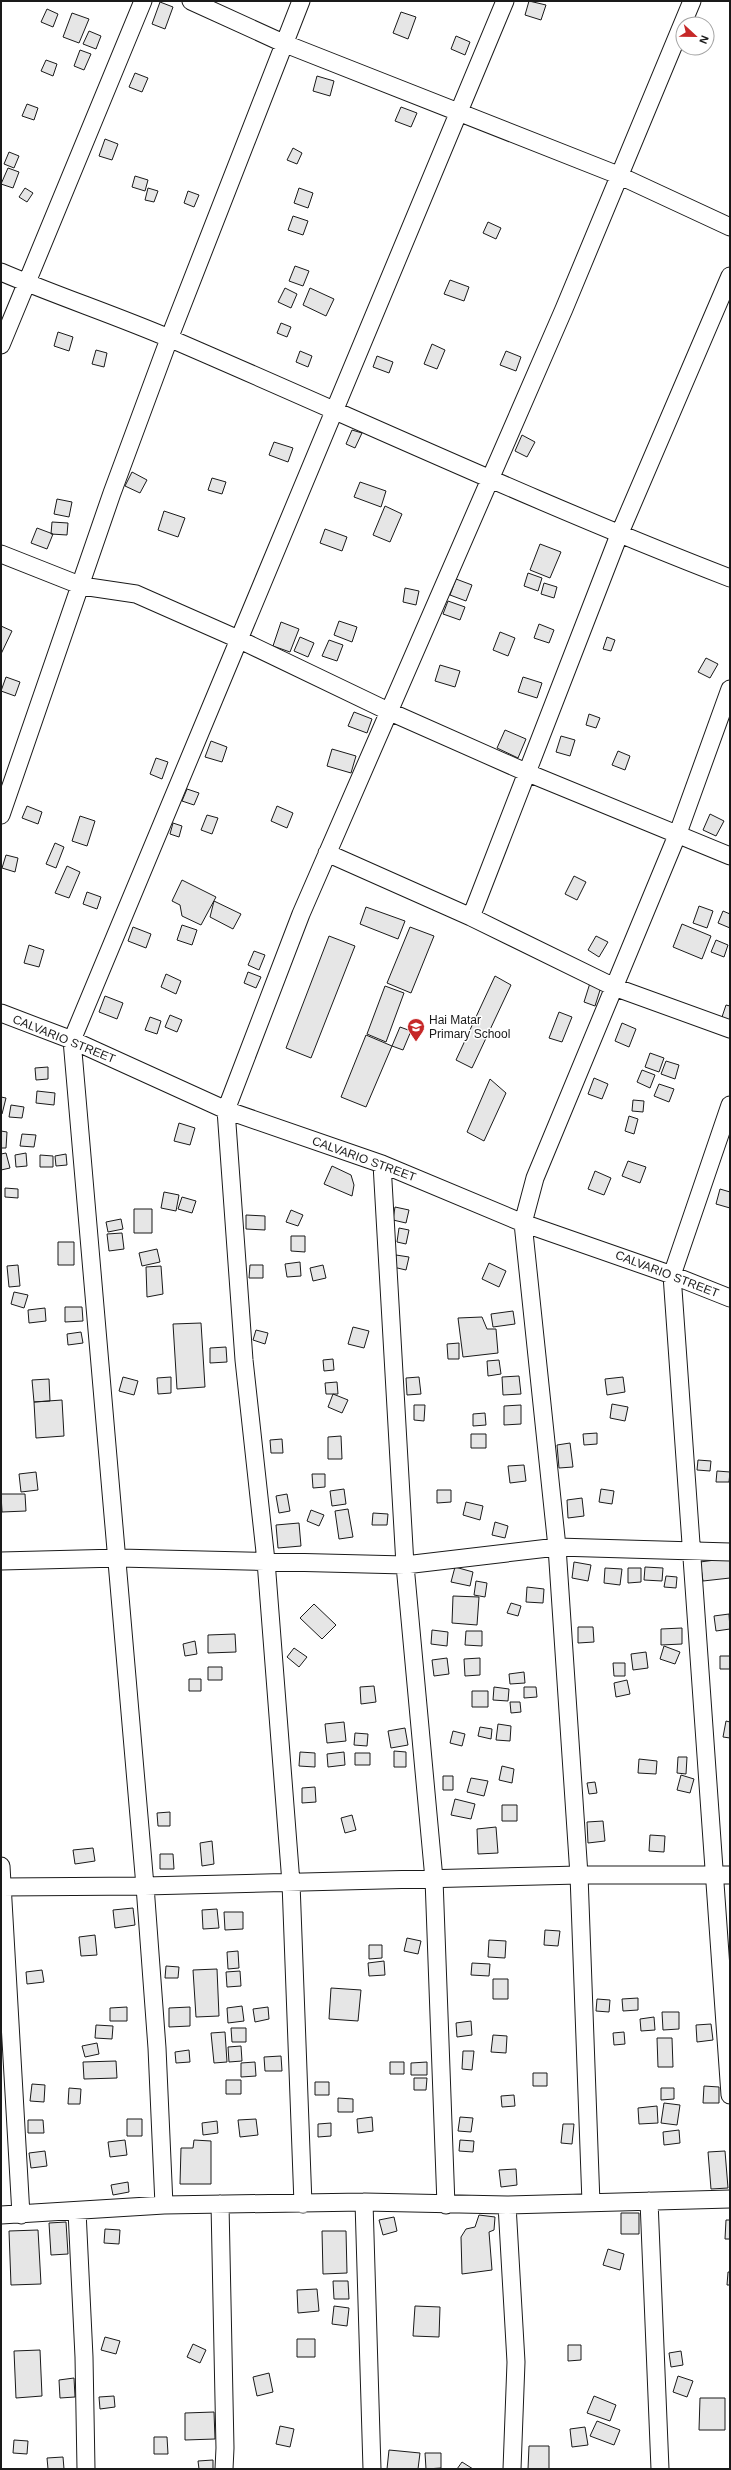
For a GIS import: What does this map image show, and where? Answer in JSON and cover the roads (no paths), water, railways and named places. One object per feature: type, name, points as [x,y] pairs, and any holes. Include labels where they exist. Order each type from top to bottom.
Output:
[{"type":"street","points":[[1,344],[143,1]]},
{"type":"street","points":[[191,1],[283,43],[618,175],[730,227]]},
{"type":"street","points":[[1,815],[82,586],[112,493],[169,338],[283,43],[301,1]]},
{"type":"street","points":[[164,2205],[158,2048],[119,1558],[72,1040],[238,639],[336,412],[505,1]]},
{"type":"street","points":[[303,2204],[291,1883],[266,1561],[244,1360],[226,1110],[301,914],[564,309],[618,175],[692,1]]},
{"type":"street","points":[[1,272],[169,338],[489,480],[619,535],[730,578]]},
{"type":"street","points":[[471,917],[619,535],[730,276]]},
{"type":"street","points":[[1,554],[82,586],[136,594],[238,639],[388,711],[528,773],[678,833],[730,856]]},
{"type":"street","points":[[591,2203],[579,1875],[557,1547],[523,1223],[535,1178],[678,833],[730,689]]},
{"type":"street","points":[[327,853],[471,917],[614,987],[730,1029]]},
{"type":"street","name":"CALVARIO STREET","points":[[1,1013],[72,1040],[226,1110],[382,1164],[523,1223],[672,1275],[730,1298]]},
{"type":"street","points":[[730,1105],[672,1275],[692,1550],[723,1875],[730,2095]]},
{"type":"street","points":[[382,1164],[405,1565],[434,1880],[446,2205]]},
{"type":"street","points":[[1,1561],[119,1558],[405,1565],[557,1547],[730,1552]]},
{"type":"street","points":[[1,1866],[21,2215]]},
{"type":"street","points":[[2,1887],[291,1883],[579,1875],[723,1875]]},
{"type":"street","points":[[1,2215],[21,2215],[164,2205],[364,2202],[446,2205],[507,2205],[730,2199]]},
{"type":"street","points":[[649,2201],[660,2469]]},
{"type":"street","points":[[364,2202],[372,2469]]},
{"type":"street","points":[[220,2204],[224,2469]]},
{"type":"street","points":[[507,2205],[516,2362],[512,2469]]},
{"type":"street","points":[[77,2211],[84,2357],[86,2469]]},
{"type":"place","name":"Hai Matar Primary School","points":[[416,1042]]}]
